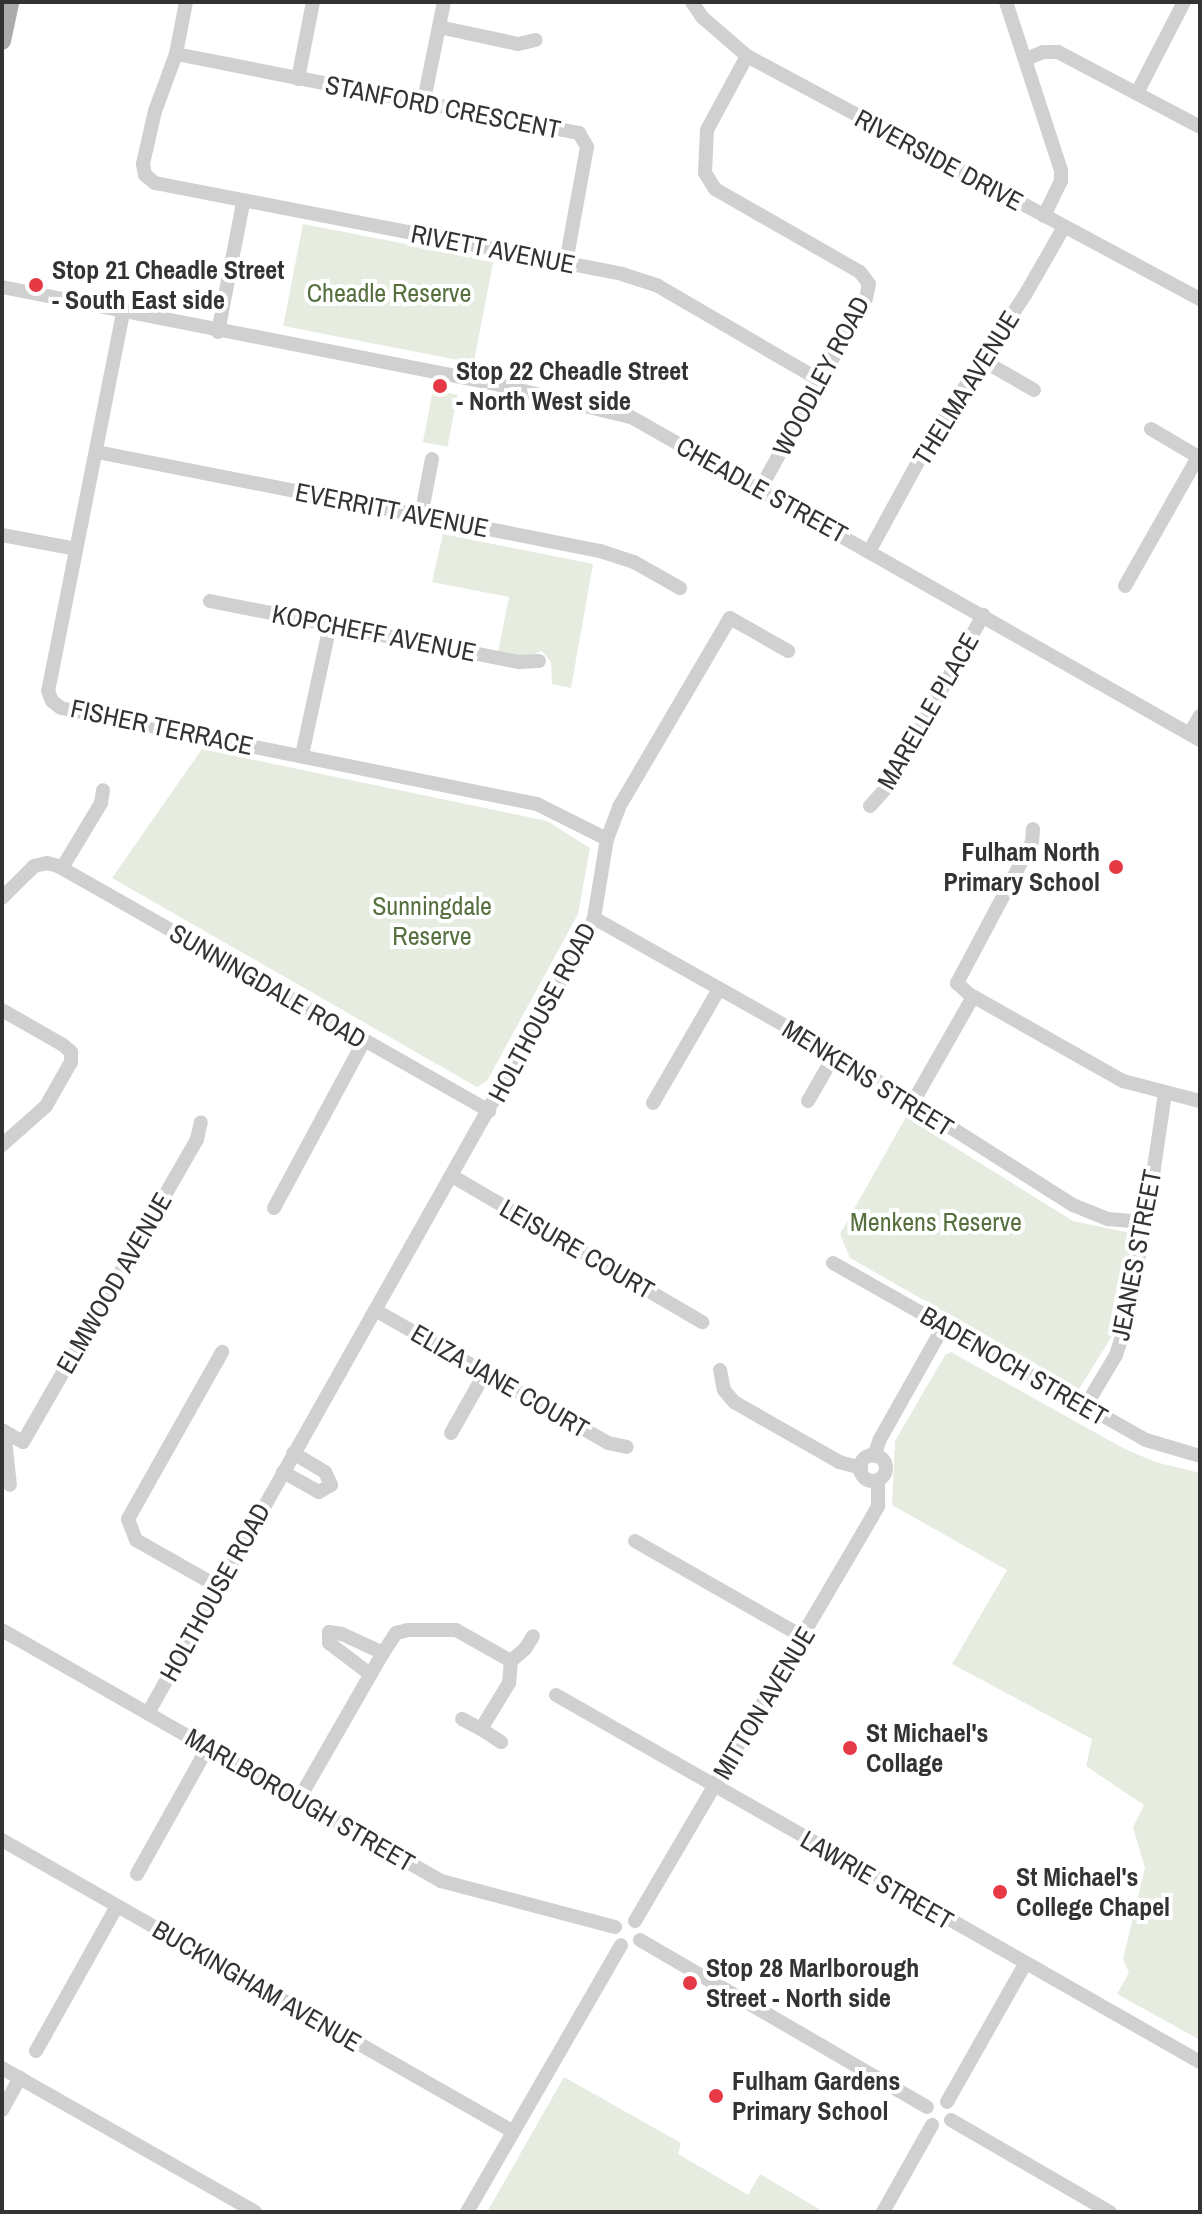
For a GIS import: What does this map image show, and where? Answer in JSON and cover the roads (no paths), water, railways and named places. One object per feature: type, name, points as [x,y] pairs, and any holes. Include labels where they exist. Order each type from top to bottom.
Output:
[{"type":"main road","points":[[2,41],[10,2]]},
{"type":"street","points":[[176,54],[186,2]]},
{"type":"street","points":[[298,79],[313,2]]},
{"type":"street","points":[[423,105],[444,2]]},
{"type":"street","name":"RIVERSIDE DRIVE","points":[[692,2],[702,17],[747,56],[1200,299]]},
{"type":"street","points":[[1006,2],[1061,170],[1061,181],[1044,216]]},
{"type":"street","points":[[1137,93],[1184,2]]},
{"type":"street","points":[[439,27],[518,44],[536,40]]},
{"type":"street","points":[[1026,59],[1043,52],[1058,52],[1200,127]]},
{"type":"street","name":"STANFORD CRESCENT","points":[[176,54],[423,105],[579,133],[587,147],[566,262]]},
{"type":"street","name":"RIVETT AVENUE","points":[[176,54],[155,111],[143,164],[145,175],[155,183],[243,203],[566,262],[658,286],[821,381]]},
{"type":"street","name":"WOODLEY ROAD","points":[[747,56],[707,130],[705,173],[715,189],[865,277],[869,284],[866,298],[760,489]]},
{"type":"street","points":[[218,332],[243,203]]},
{"type":"street","name":"THELMA AVENUE","points":[[870,550],[929,442],[1064,227]]},
{"type":"street","name":"CHEADLE STREET","points":[[2,287],[612,410],[631,417],[1195,737]]},
{"type":"street","name":"FISHER TERRACE","points":[[123,313],[48,691],[52,701],[61,708],[537,804],[607,839]]},
{"type":"street","points":[[982,360],[1034,390]]},
{"type":"street","points":[[1125,586],[1199,458],[1151,429]]},
{"type":"street","name":"EVERRITT AVENUE","points":[[97,452],[600,551],[634,562],[680,588]]},
{"type":"street","points":[[421,516],[432,459]]},
{"type":"street","points":[[2,535],[76,549]]},
{"type":"street","name":"KOPCHEFF AVENUE","points":[[210,601],[519,662],[539,661]]},
{"type":"street","name":"MARELLE PLACE","points":[[870,806],[888,786],[983,615]]},
{"type":"street","name":"HOLTHOUSE ROAD","points":[[148,1713],[217,1586],[489,1111],[594,918],[607,839],[619,807],[730,618],[788,651]]},
{"type":"street","points":[[302,755],[330,625]]},
{"type":"street","points":[[1195,737],[1200,716]]},
{"type":"street","points":[[62,868],[101,803],[103,790]]},
{"type":"street","points":[[1033,829],[1032,842],[957,983],[973,997],[1123,1081],[1200,1101]]},
{"type":"street","name":"SUNNINGDALE ROAD","points":[[2,898],[34,866],[47,863],[62,868],[489,1111]]},
{"type":"street","name":"MENKENS STREET","points":[[594,918],[835,1054],[1073,1205],[1108,1219],[1146,1222]]},
{"type":"street","points":[[653,1103],[719,989]]},
{"type":"street","points":[[913,1102],[973,997]]},
{"type":"street","points":[[2,1010],[71,1052],[71,1062],[46,1106],[2,1145]]},
{"type":"street","points":[[274,1208],[364,1041]]},
{"type":"street","points":[[808,1101],[835,1054]]},
{"type":"street","name":"JEANES STREET","points":[[1085,1407],[1116,1355],[1146,1222],[1165,1094]]},
{"type":"street","name":"ELMWOOD AVENUE","points":[[3,1430],[23,1442],[197,1139],[201,1122]]},
{"type":"street","name":"LEISURE COURT","points":[[452,1176],[702,1322]]},
{"type":"street","name":"BADENOCH STREET","points":[[833,1263],[1146,1440],[1200,1456]]},
{"type":"street","name":"ELIZA JANE COURT","points":[[375,1310],[608,1443],[627,1447]]},
{"type":"street","points":[[874,1456],[880,1439],[943,1327]]},
{"type":"street","points":[[217,1586],[136,1540],[130,1531],[128,1519],[222,1352]]},
{"type":"street","points":[[720,1370],[724,1390],[734,1402],[839,1462],[861,1468],[867,1479],[878,1480],[886,1469],[882,1460],[874,1456],[867,1458],[861,1468]]},
{"type":"street","points":[[451,1433],[485,1373]]},
{"type":"street","points":[[3,1430],[10,1485]]},
{"type":"street","name":"HOLTHOUSE ROAD","points":[[283,1472],[319,1492],[331,1485],[325,1472],[293,1453]]},
{"type":"street","name":"MITTON AVENUE","points":[[635,1921],[878,1506],[878,1480]]},
{"type":"street","points":[[635,1541],[803,1637]]},
{"type":"street","name":"MARLBOROUGH STREET","points":[[2,1630],[441,1881],[615,1927]]},
{"type":"street","points":[[299,1799],[396,1633],[456,1630],[511,1661]]},
{"type":"street","points":[[370,1674],[329,1643],[329,1632],[342,1634],[383,1653]]},
{"type":"street","points":[[481,1729],[509,1683],[511,1661],[525,1649],[533,1636]]},
{"type":"street","name":"LAWRIE STREET","points":[[556,1695],[1200,2062]]},
{"type":"street","points":[[462,1719],[501,1742]]},
{"type":"street","points":[[137,1874],[208,1747]]},
{"type":"street","name":"BUCKINGHAM AVENUE","points":[[2,1840],[512,2131]]},
{"type":"street","points":[[36,2051],[117,1906]]},
{"type":"street","points":[[622,1920],[635,1921],[642,1930],[640,1940],[630,1946],[621,1945],[614,1935],[615,1927],[622,1920]]},
{"type":"street","points":[[640,1940],[927,2107]]},
{"type":"street","points":[[467,2212],[621,1945]]},
{"type":"street","points":[[947,2102],[1025,1964]]},
{"type":"street","points":[[2,2068],[255,2212]]},
{"type":"street","points":[[2,2110],[20,2078]]},
{"type":"street","points":[[934,2100],[947,2102],[953,2111],[951,2120],[941,2127],[932,2125],[926,2115],[927,2107],[934,2100]]},
{"type":"street","points":[[951,2120],[1110,2212]]},
{"type":"street","points":[[883,2212],[932,2125]]},
{"type":"place","name":"Stop 21 Cheadle Street - South East side","points":[[36,285]]},
{"type":"place","name":"Stop 22 Cheadle Street - North West side","points":[[440,386]]},
{"type":"place","name":"Fulham North Primary School","points":[[1116,867]]},
{"type":"place","name":"St Michael's Collage","points":[[850,1748]]},
{"type":"place","name":"St Michael's College Chapel","points":[[1000,1892]]},
{"type":"place","name":"Stop 28 Marlborough Street - North side","points":[[690,1983]]},
{"type":"place","name":"Fulham Gardens Primary School","points":[[716,2096]]},
{"type":"park label","name":"Cheadle Reserve","points":[[389,293]]},
{"type":"park label","name":"Sunningdale Reserve","points":[[432,921]]},
{"type":"park label","name":"Menkens Reserve","points":[[936,1222]]}]
